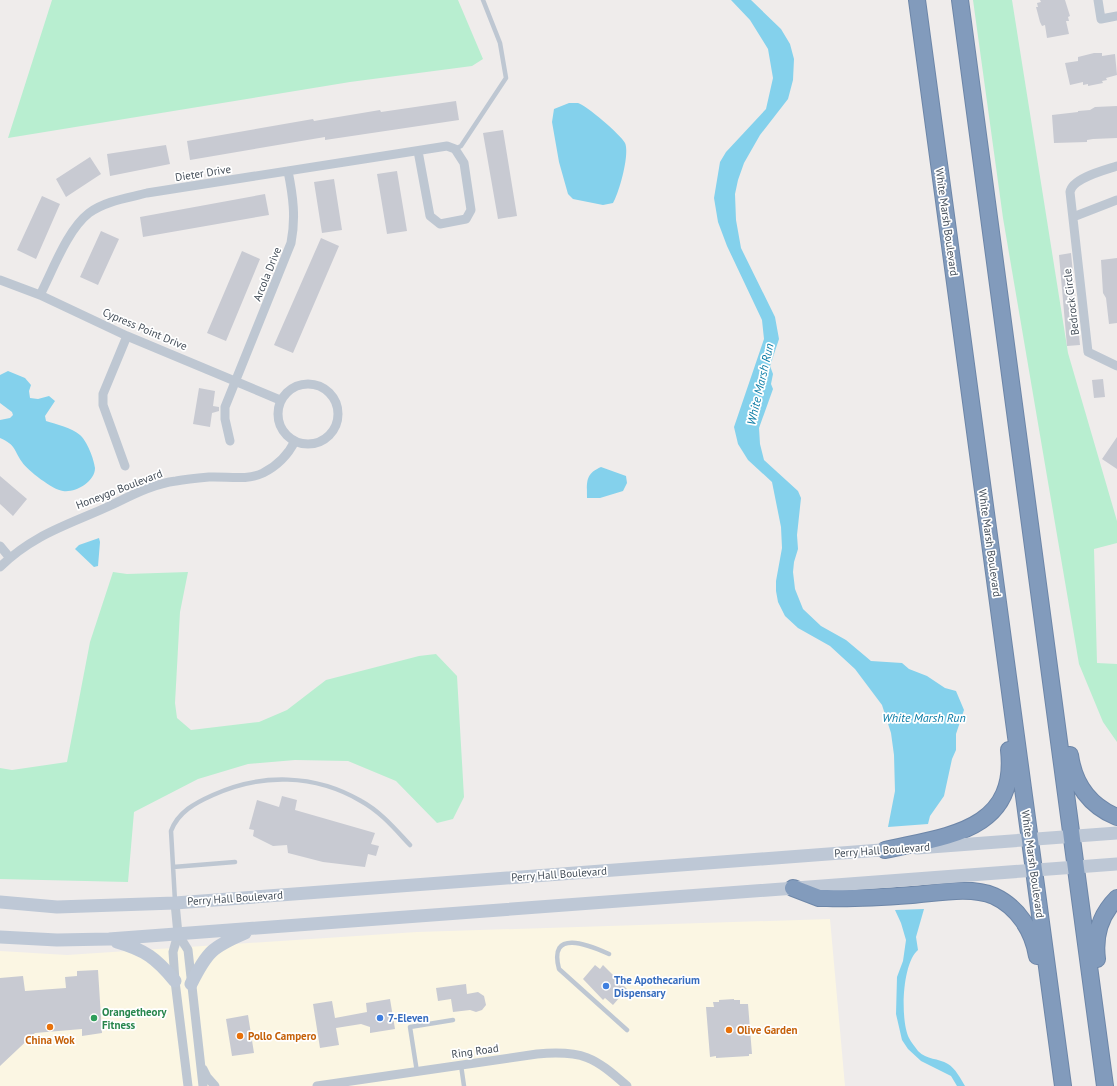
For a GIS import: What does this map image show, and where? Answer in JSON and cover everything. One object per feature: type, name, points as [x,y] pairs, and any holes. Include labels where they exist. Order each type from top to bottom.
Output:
[{"type":"highway","name":"White Marsh Boulevard","points":[[917,0],[1063,1086]]},
{"type":"highway","points":[[960,0],[1105,1086]]},
{"type":"highway","points":[[885,850],[956,833],[975,826],[994,808],[1004,795],[1007,786],[1010,755],[996,650],[984,532],[982,488]]},
{"type":"highway","points":[[1036,567],[1056,665],[1072,768],[1079,787],[1089,799],[1107,813],[1117,817]]},
{"type":"highway","points":[[793,888],[820,898],[973,892],[994,896],[1008,905],[1022,919],[1035,943],[1056,1086]]},
{"type":"highway","points":[[1097,1031],[1103,1016],[1096,934],[1105,913],[1117,898]]},
{"type":"main road","name":"Perry Hall Boulevard","points":[[0,902],[57,907],[175,903],[1117,833]]},
{"type":"main road","points":[[0,937],[57,940],[109,939],[1117,864]]},
{"type":"main road","points":[[191,984],[205,957],[212,950],[221,944],[254,929]]},
{"type":"main road","points":[[109,939],[150,954],[162,964],[174,981]]},
{"type":"street","points":[[1098,0],[1101,19],[1117,16]]},
{"type":"street","name":"Dieter Drive","points":[[40,295],[77,226],[90,213],[111,202],[147,193],[447,146],[455,149]]},
{"type":"street","points":[[418,151],[430,216],[440,224],[466,219],[471,210],[464,163],[455,149]]},
{"type":"street","name":"Bedrock Circle","points":[[1117,166],[1078,180],[1072,185],[1070,192],[1088,352],[1117,366]]},
{"type":"street","name":"Arcola Drive","points":[[230,442],[225,419],[225,407],[291,243],[295,226],[288,171]]},
{"type":"street","points":[[1073,217],[1117,200]]},
{"type":"street","name":"Cypress Point Drive","points":[[0,280],[40,295],[127,336],[236,380],[280,400]]},
{"type":"street","points":[[125,466],[103,405],[103,394],[127,336]]},
{"type":"street","points":[[305,383],[315,384],[324,388],[331,394],[336,403],[338,415],[337,423],[332,432],[324,439],[315,443],[304,444],[295,441],[281,428],[278,418],[280,400],[291,388],[305,383]]},
{"type":"street","name":"Honeygo Boulevard","points":[[0,567],[36,538],[144,490],[173,481],[210,477],[240,478],[263,473],[289,453],[295,441]]},
{"type":"street","points":[[0,546],[10,558]]},
{"type":"street","points":[[175,903],[178,934],[173,952],[174,981],[188,1086]]},
{"type":"street","points":[[178,934],[188,950],[203,1086]]},
{"type":"street","name":"Ring Road","points":[[317,1086],[538,1054],[565,1052],[593,1059],[627,1086]]},
{"type":"street","points":[[200,1063],[207,1078],[215,1086]]},
{"type":"lane","points":[[455,149],[461,146],[506,78],[500,43],[483,0]]},
{"type":"lane","points":[[175,903],[171,831],[178,816],[203,799],[222,791],[257,781],[274,779],[310,781],[344,792],[376,811],[391,823],[410,845]]},
{"type":"lane","points":[[173,867],[235,862]]},
{"type":"lane","points":[[609,954],[594,947],[566,942],[561,947],[558,955],[559,969],[627,1030]]},
{"type":"lane","points":[[417,1072],[410,1027],[453,1020]]},
{"type":"lane","points":[[461,1065],[464,1086]]},
{"type":"shaded area","points":[[830,919],[845,1086],[0,1086],[0,951],[67,955],[417,932]]},
{"type":"green space","points":[[52,0],[458,0],[483,59],[472,66],[350,82],[8,138]]},
{"type":"green space","points":[[973,0],[1012,0],[1068,353],[1117,521],[1117,543],[1094,549],[1097,663],[1117,664],[1117,742],[1103,722],[1079,664],[1003,218]]},
{"type":"green space","points":[[113,572],[127,574],[188,572],[180,612],[175,703],[177,718],[191,730],[259,722],[287,710],[326,680],[419,656],[436,654],[457,676],[464,797],[453,819],[437,823],[396,781],[348,761],[295,760],[248,764],[198,779],[134,812],[128,882],[0,879],[0,768],[12,770],[67,762],[90,642]]},
{"type":"water","name":"White Marsh Run","points":[[731,0],[751,0],[781,29],[790,44],[794,59],[793,80],[788,99],[760,135],[744,163],[735,194],[736,220],[741,248],[775,317],[779,339],[770,366],[773,374],[771,384],[773,389],[759,428],[760,444],[764,460],[798,491],[801,498],[797,535],[798,549],[793,572],[795,589],[803,609],[821,626],[846,640],[871,661],[902,663],[909,669],[927,676],[945,688],[956,691],[964,710],[956,734],[956,750],[952,759],[944,796],[930,816],[928,824],[888,827],[895,791],[894,755],[891,733],[882,705],[855,669],[830,646],[798,628],[785,616],[778,602],[776,591],[776,581],[782,548],[781,527],[772,482],[748,460],[738,444],[734,427],[764,339],[762,320],[727,246],[718,222],[714,198],[720,162],[726,152],[766,109],[773,78],[768,49],[750,20]]},
{"type":"water","points":[[569,103],[578,103],[595,114],[625,143],[625,164],[621,183],[613,203],[603,205],[573,199],[568,194],[559,162],[552,122],[554,109]]},
{"type":"water","points":[[8,371],[25,378],[31,385],[29,391],[30,398],[38,399],[49,396],[55,401],[45,416],[46,421],[73,430],[85,441],[92,455],[95,468],[92,478],[84,486],[68,491],[59,490],[53,487],[29,470],[22,462],[12,445],[0,438],[0,420],[10,418],[13,415],[12,412],[0,403],[0,375]]},
{"type":"water","points":[[601,467],[626,476],[627,483],[623,491],[600,498],[587,498],[588,479],[592,473]]},
{"type":"water","points":[[99,538],[98,566],[94,567],[75,549],[79,545]]},
{"type":"water","points":[[924,909],[916,937],[918,950],[909,967],[904,992],[904,1018],[906,1030],[910,1040],[921,1054],[951,1066],[965,1086],[957,1086],[951,1076],[921,1061],[908,1049],[902,1040],[896,1014],[897,977],[903,961],[906,940],[895,910]]},
{"type":"building","points":[[1040,0],[1065,0],[1070,16],[1068,17],[1069,21],[1066,21],[1069,34],[1047,38],[1045,25],[1042,26],[1040,22],[1036,7],[1038,7],[1037,3],[1041,2]]},
{"type":"building","points":[[1094,53],[1102,53],[1102,56],[1115,54],[1117,75],[1106,78],[1107,80],[1102,81],[1103,83],[1088,86],[1088,84],[1083,85],[1083,82],[1070,85],[1065,63],[1078,61],[1078,57]]},
{"type":"building","points":[[456,101],[459,120],[325,140],[325,137],[190,160],[187,141],[313,119],[314,121],[380,110],[381,112]]},
{"type":"building","points":[[1117,106],[1117,138],[1093,139],[1087,140],[1087,142],[1054,143],[1052,115],[1090,110],[1095,107]]},
{"type":"building","points":[[503,130],[517,216],[498,219],[483,133]]},
{"type":"building","points":[[166,145],[170,164],[110,176],[107,154]]},
{"type":"building","points":[[90,157],[101,174],[66,197],[56,179]]},
{"type":"building","points":[[397,171],[407,231],[387,234],[377,174]]},
{"type":"building","points":[[334,179],[342,230],[322,233],[314,182]]},
{"type":"building","points":[[265,194],[269,215],[143,237],[140,217]]},
{"type":"building","points":[[42,196],[60,204],[36,259],[17,250]]},
{"type":"building","points":[[101,231],[119,239],[98,285],[80,277]]},
{"type":"building","points":[[321,238],[339,246],[293,353],[274,345]]},
{"type":"building","points":[[242,251],[260,259],[226,341],[207,333]]},
{"type":"building","points":[[1071,253],[1080,345],[1067,346],[1059,255]]},
{"type":"building","points":[[1117,258],[1117,323],[1109,324],[1106,298],[1103,293],[1101,260]]},
{"type":"building","points":[[1103,379],[1105,397],[1094,398],[1092,380]]},
{"type":"building","points":[[199,388],[215,391],[213,406],[219,407],[219,411],[212,413],[210,427],[193,424]]},
{"type":"building","points":[[1117,437],[1117,469],[1102,459]]},
{"type":"building","points":[[0,476],[27,499],[13,516],[0,504]]},
{"type":"building","points":[[282,796],[297,800],[295,810],[375,833],[371,844],[379,846],[376,856],[368,854],[365,867],[323,862],[288,853],[287,845],[273,846],[253,836],[254,830],[249,829],[257,800],[279,807]]},
{"type":"building","name":"The Apothecarium Dispensary","points":[[595,965],[600,969],[603,965],[627,989],[613,1005],[605,998],[603,1000],[583,979]]},
{"type":"building","points":[[98,970],[102,1033],[82,1036],[82,1029],[35,1033],[0,1066],[0,978],[23,976],[25,991],[66,988],[65,977],[77,976],[77,971]]},
{"type":"building","points":[[466,984],[467,994],[478,992],[484,996],[486,1005],[482,1010],[476,1012],[470,1010],[453,1012],[451,999],[438,1001],[436,988]]},
{"type":"building","points":[[390,999],[395,1029],[370,1033],[370,1027],[361,1024],[336,1028],[339,1045],[320,1048],[313,1004],[332,1001],[335,1018],[367,1012],[366,1003]]},
{"type":"building","name":"Olive Garden","points":[[719,1000],[740,1000],[740,1004],[748,1004],[752,1054],[749,1054],[749,1056],[710,1057],[706,1007],[714,1007],[713,1002],[719,1002]]},
{"type":"building","name":"Pollo Campero","points":[[248,1015],[254,1053],[232,1056],[226,1019]]},
{"type":"place","name":"The Apothecarium Dispensary","points":[[606,986]]},
{"type":"place","name":"Orangetheory Fitness","points":[[94,1018]]},
{"type":"place","name":"7-Eleven","points":[[380,1018]]},
{"type":"place","name":"China Wok","points":[[50,1027]]},
{"type":"place","name":"Olive Garden","points":[[729,1030]]},
{"type":"place","name":"Pollo Campero","points":[[240,1036]]}]
